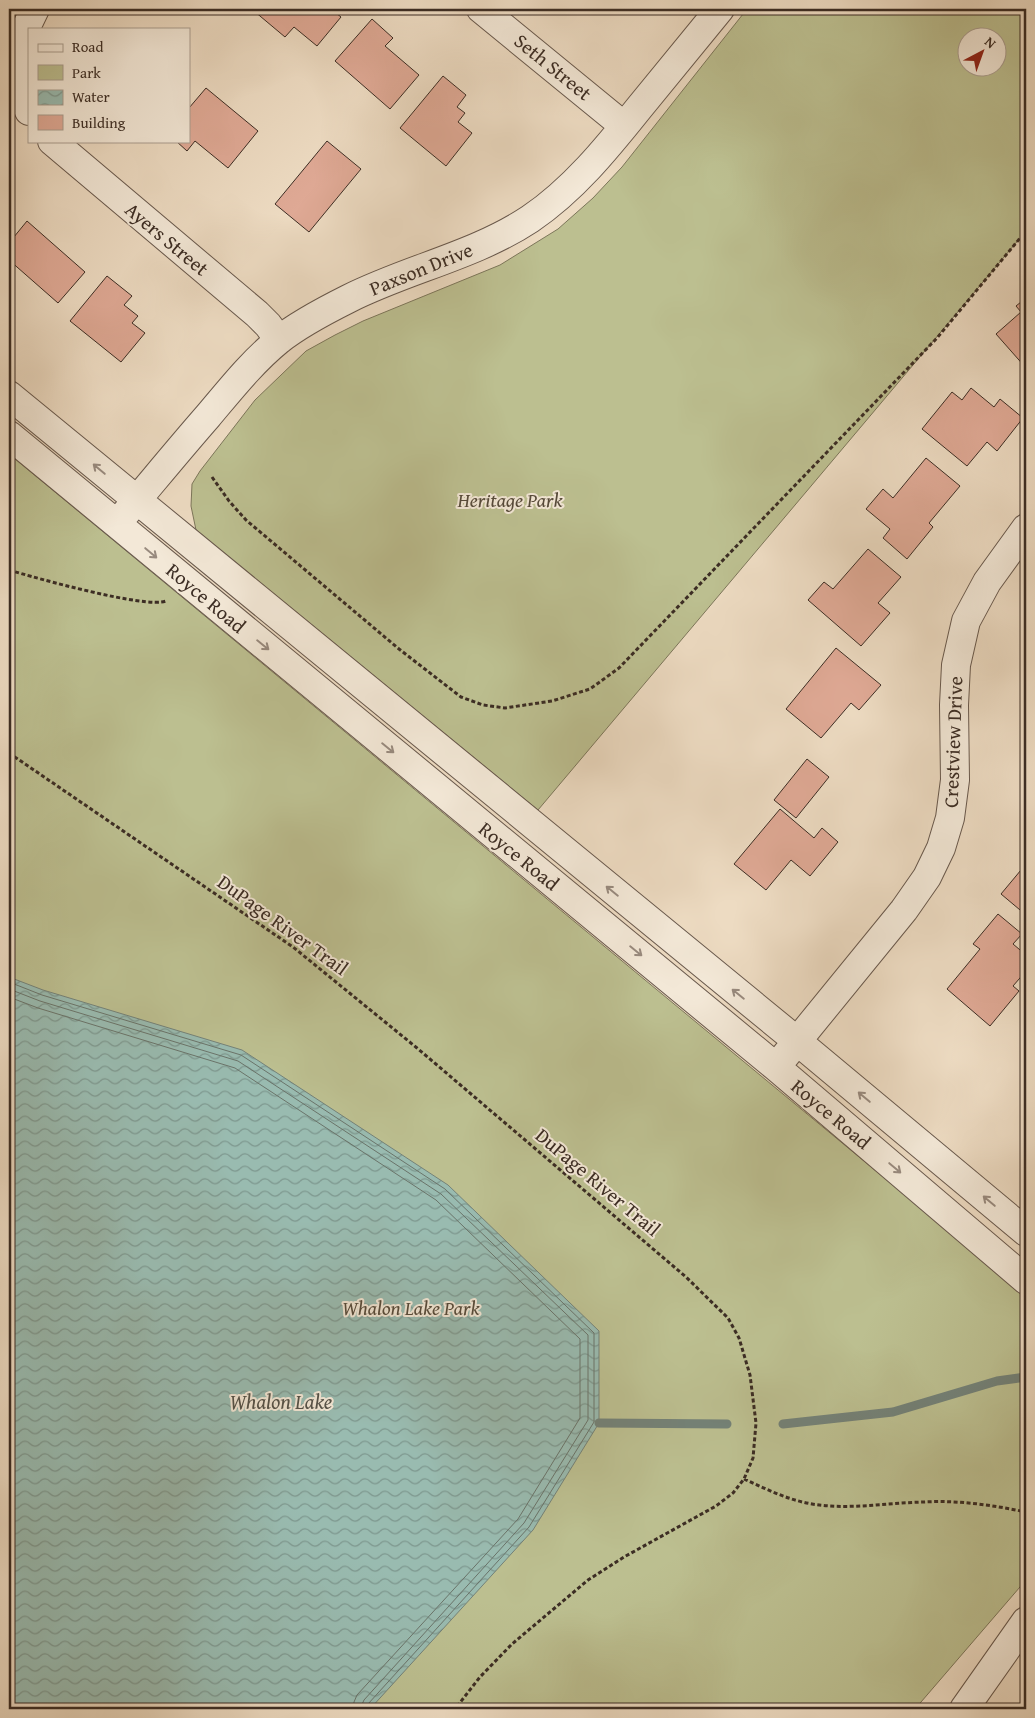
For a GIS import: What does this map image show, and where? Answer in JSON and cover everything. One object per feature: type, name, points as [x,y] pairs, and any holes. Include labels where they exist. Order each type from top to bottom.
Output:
[{"type":"street","points":[[28,109],[19,88],[18,62],[21,38],[35,9]]},
{"type":"street","name":"Seth Street","points":[[481,9],[624,126]]},
{"type":"street","name":"Paxson Drive","points":[[117,524],[246,370],[279,340],[296,328],[348,299],[498,238],[530,219],[560,196],[624,126],[720,9]]},
{"type":"street","name":"Ayers Street","points":[[53,142],[257,314],[279,340]]},
{"type":"street","name":"Royce Road","points":[[9,394],[1026,1232]]},
{"type":"street","name":"Royce Road","points":[[9,435],[776,1066],[1026,1280]]},
{"type":"street","name":"Crestview Drive","points":[[776,1066],[904,910],[927,877],[941,848],[950,818],[955,780],[954,705],[956,665],[966,621],[987,582],[1026,528]]},
{"type":"street","points":[[964,1709],[1026,1621]]},
{"type":"path","points":[[212,477],[229,502],[246,520],[399,649],[460,697],[483,705],[505,708],[552,700],[590,689],[619,668],[937,338],[1026,231]]},
{"type":"path","points":[[9,570],[129,599],[154,603],[165,602],[170,597]]},
{"type":"path","name":"DuPage River Trail","points":[[9,752],[293,947],[469,1092],[686,1277],[728,1318],[740,1338],[750,1375],[756,1422],[753,1458],[744,1479],[733,1493],[716,1506],[624,1557],[588,1580],[512,1644],[480,1677],[455,1709]]},
{"type":"path","points":[[744,1479],[781,1496],[813,1504],[849,1507],[924,1502],[959,1502],[996,1506],[1026,1512]]},
{"type":"green space","name":"Heritage Park","points":[[747,9],[1026,9],[1026,231],[538,810],[196,530],[191,506],[192,484],[255,400],[306,351],[363,321],[500,265],[558,229],[593,198],[622,167]]},
{"type":"green space","name":"Whalon Lake Park","points":[[9,454],[1026,1295],[1026,1580],[915,1709],[9,1709]]},
{"type":"water","name":"Whalon Lake","points":[[9,977],[43,990],[242,1050],[448,1185],[599,1331],[599,1423],[533,1530],[370,1709],[9,1709]]},
{"type":"building","points":[[256,9],[331,9],[341,17],[317,46],[294,27],[285,37],[254,11]]},
{"type":"building","points":[[372,19],[393,38],[385,46],[419,75],[390,109],[335,61]]},
{"type":"building","points":[[443,76],[466,95],[457,107],[465,113],[458,122],[472,133],[446,166],[400,128]]},
{"type":"building","points":[[206,88],[258,131],[228,168],[195,141],[187,151],[177,142],[190,142],[190,107]]},
{"type":"building","points":[[327,141],[361,169],[309,232],[275,204]]},
{"type":"building","points":[[27,221],[85,272],[58,303],[9,260],[9,243]]},
{"type":"building","points":[[107,276],[132,296],[124,305],[138,316],[132,323],[145,333],[121,362],[70,321]]},
{"type":"building","points":[[1026,298],[1026,368],[996,334],[1021,312],[1016,306]]},
{"type":"building","points":[[971,388],[994,407],[1000,399],[1023,418],[997,451],[987,442],[967,466],[922,429],[952,392],[962,400]]},
{"type":"building","points":[[926,458],[960,486],[929,523],[933,527],[907,559],[883,538],[890,529],[866,509],[883,489],[893,498]]},
{"type":"building","points":[[868,549],[901,577],[878,603],[890,613],[861,646],[808,600],[824,582],[833,589]]},
{"type":"building","points":[[836,648],[881,685],[859,710],[851,703],[821,738],[786,709]]},
{"type":"building","points":[[807,759],[829,777],[796,818],[774,800]]},
{"type":"building","points":[[780,809],[814,838],[822,828],[838,842],[810,876],[791,860],[766,890],[734,864]]},
{"type":"building","points":[[1026,864],[1026,915],[1001,894]]},
{"type":"building","points":[[998,914],[1022,934],[1013,944],[1026,955],[1026,971],[1013,986],[1019,991],[990,1026],[947,989],[980,949],[973,944]]},
{"type":"waterway","points":[[783,1424],[893,1412],[997,1381],[1026,1377]]},
{"type":"waterway","points":[[599,1423],[727,1424]]}]
